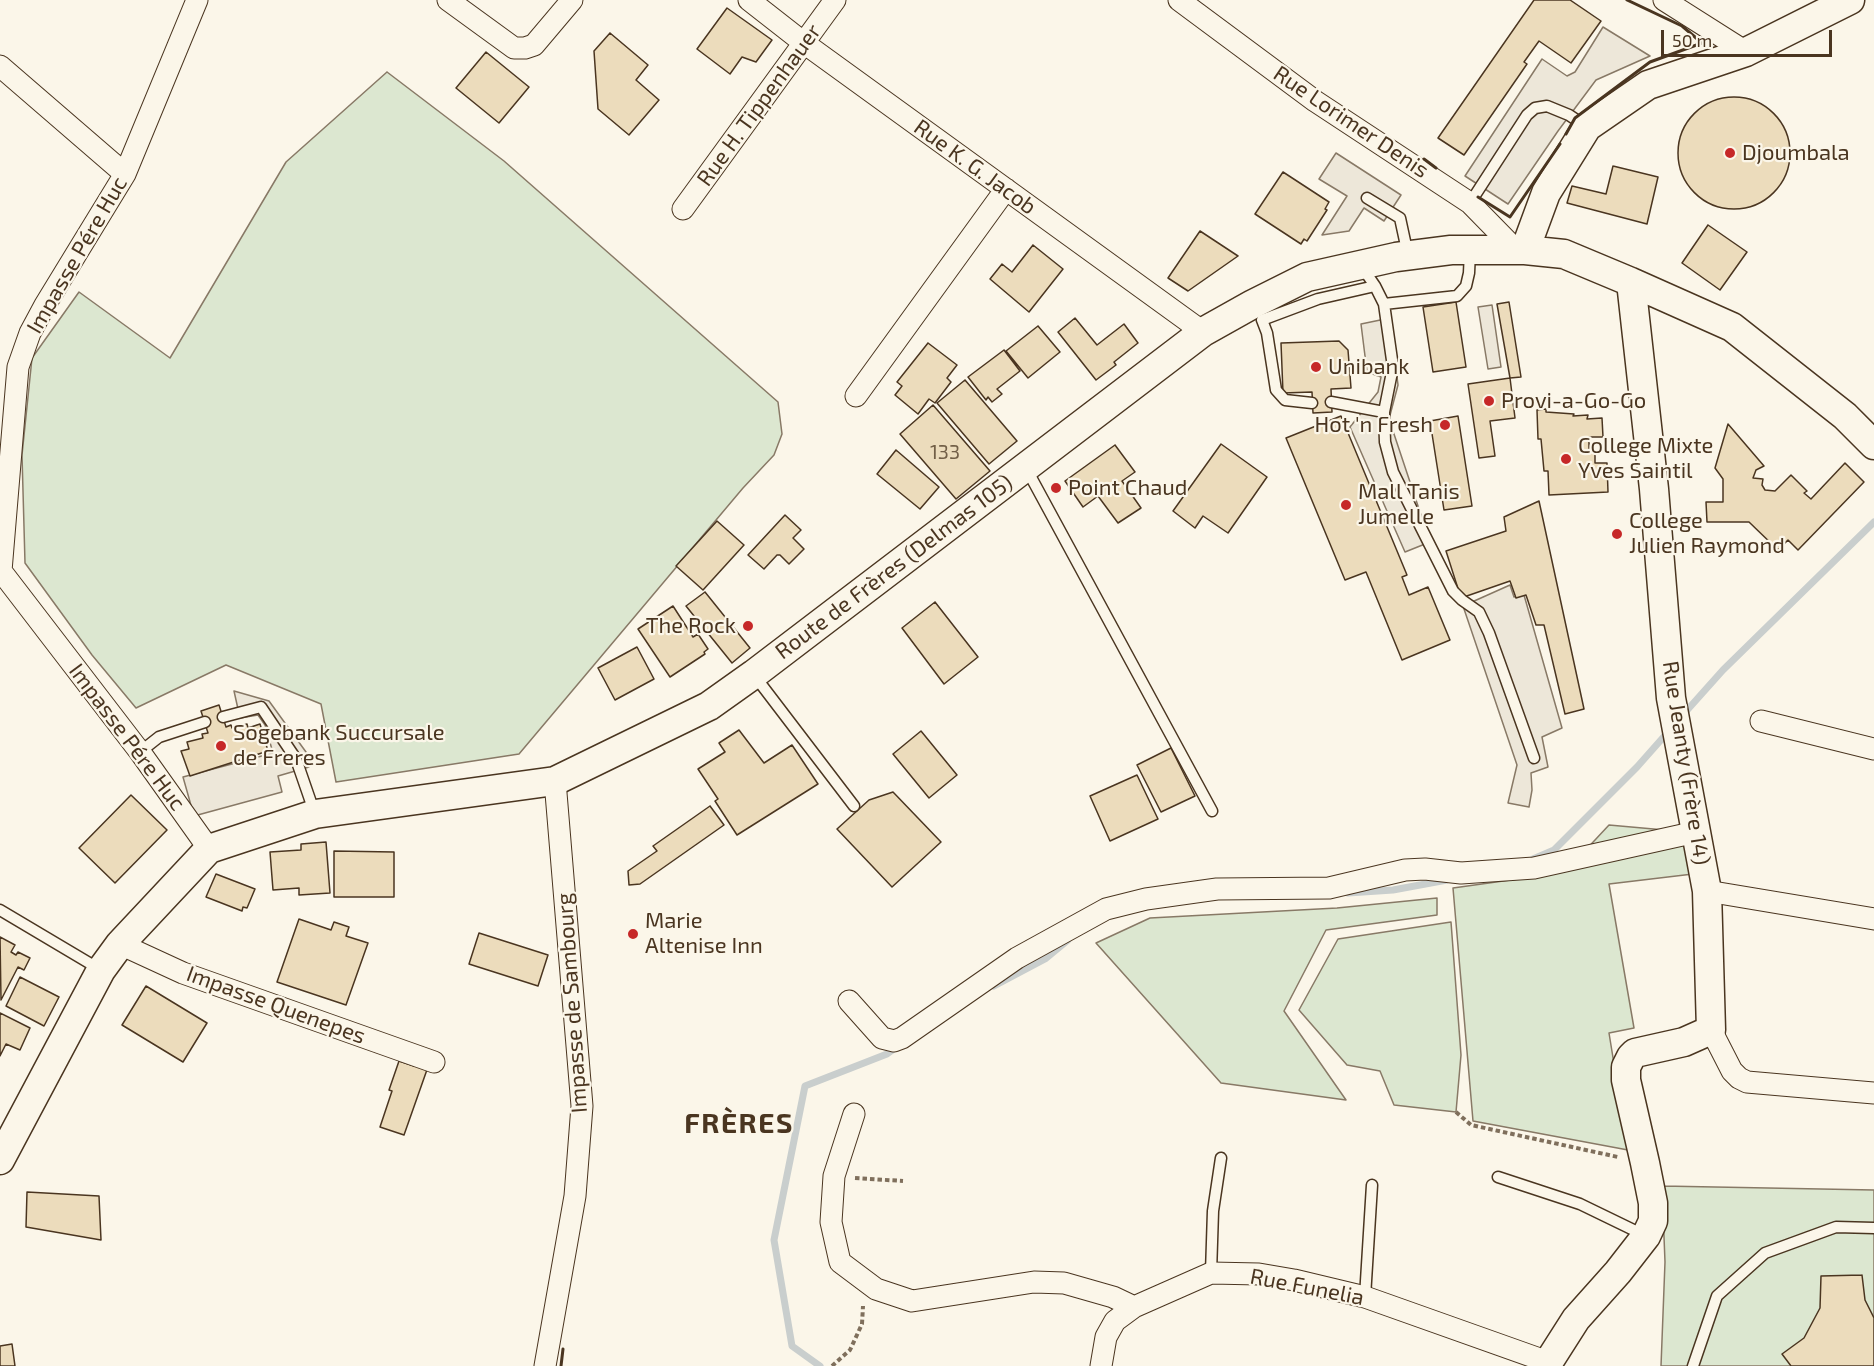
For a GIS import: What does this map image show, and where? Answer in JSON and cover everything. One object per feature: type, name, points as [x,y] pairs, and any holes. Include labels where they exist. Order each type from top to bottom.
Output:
[{"type":"main road","points":[[1521,250],[1546,193],[1587,127],[1648,85],[1746,52],[1850,0]]},
{"type":"main road","name":"Route de Frères (Delmas 105)","points":[[0,1160],[101,970],[120,944],[209,849],[315,814],[555,781],[709,706],[1203,332],[1258,312],[1307,278],[1368,275],[1408,255],[1470,250],[1521,250],[1564,254],[1732,327],[1845,416],[1874,445]]},
{"type":"main road","name":"Rue Jeanty (Frère 14)","points":[[1631,282],[1654,489],[1671,698],[1707,891],[1711,1030]]},
{"type":"main road","points":[[1547,1364],[1576,1319],[1618,1272],[1646,1236],[1653,1221],[1645,1163],[1626,1080],[1626,1067],[1635,1053],[1684,1042],[1711,1030]]},
{"type":"street","name":"Impasse Pére Huc","points":[[197,0],[125,174],[45,305],[30,333],[18,367],[4,481],[1,571],[5,588],[140,752],[209,849]]},
{"type":"street","points":[[448,0],[514,48],[525,48],[534,45],[572,0]]},
{"type":"street","name":"Rue K. G. Jacob","points":[[748,0],[1203,332]]},
{"type":"street","name":"Rue H. Tippenhauer","points":[[683,209],[835,0]]},
{"type":"street","name":"Rue Lorimer Denis","points":[[1179,0],[1315,101],[1470,203],[1521,250]]},
{"type":"street","points":[[1664,0],[1746,52]]},
{"type":"street","points":[[0,66],[125,174]]},
{"type":"street","points":[[856,396],[1006,189]]},
{"type":"street","points":[[1761,721],[1874,749]]},
{"type":"street","name":"Impasse de Sambourg","points":[[545,1366],[575,1196],[582,1106],[555,781]]},
{"type":"street","points":[[849,1001],[882,1038],[894,1041],[902,1038],[1017,958],[1106,909],[1146,899],[1217,889],[1329,888],[1405,870],[1425,869],[1461,873],[1534,868],[1696,832]]},
{"type":"street","points":[[1707,891],[1874,920]]},
{"type":"street","name":"Impasse Quenepes","points":[[120,944],[183,973],[434,1062]]},
{"type":"street","points":[[1711,1030],[1732,1071],[1747,1082],[1874,1094]]},
{"type":"street","points":[[854,1114],[834,1176],[831,1222],[840,1262],[876,1289],[912,1301],[1034,1282],[1064,1283],[1113,1297],[1134,1307]]},
{"type":"street","name":"Rue Funelia","points":[[1101,1366],[1106,1337],[1114,1321],[1134,1307],[1211,1273],[1270,1276],[1365,1297],[1547,1364]]},
{"type":"lane","points":[[1470,203],[1527,115],[1535,108],[1546,106],[1569,115],[1587,127]]},
{"type":"lane","points":[[1367,198],[1400,218],[1408,255]]},
{"type":"lane","points":[[1384,304],[1456,296],[1462,293],[1469,273],[1470,250]]},
{"type":"lane","points":[[1368,275],[1384,304],[1394,367],[1384,412],[1385,442],[1393,472],[1453,591],[1479,612],[1490,633],[1534,758]]},
{"type":"lane","points":[[1258,312],[1267,333],[1276,390],[1285,400],[1312,403]]},
{"type":"lane","points":[[1331,402],[1384,412]]},
{"type":"lane","points":[[1026,467],[1212,811]]},
{"type":"lane","points":[[754,674],[854,806]]},
{"type":"lane","points":[[223,717],[261,707],[296,759],[315,814]]},
{"type":"lane","points":[[140,752],[159,737],[205,722]]},
{"type":"lane","points":[[0,910],[101,970]]},
{"type":"lane","points":[[1211,1273],[1213,1211],[1221,1158]]},
{"type":"lane","points":[[1498,1177],[1580,1204],[1646,1236]]},
{"type":"lane","points":[[1365,1297],[1372,1185]]},
{"type":"lane","points":[[1693,1366],[1717,1296],[1765,1253],[1836,1227],[1874,1228]]},
{"type":"path","points":[[1456,1112],[1471,1125],[1645,1163]]},
{"type":"path","points":[[834,1176],[903,1181]]},
{"type":"path","points":[[832,1366],[850,1350],[862,1323],[865,1281]]},
{"type":"green space","points":[[387,72],[504,161],[778,402],[782,434],[774,455],[743,488],[519,754],[336,782],[321,704],[226,665],[136,708],[92,655],[25,563],[22,455],[32,358],[79,292],[170,358],[286,162]]},
{"type":"green space","points":[[1609,825],[1687,832],[1693,874],[1609,884],[1634,1028],[1609,1033],[1628,1150],[1473,1121],[1453,888],[1532,877],[1581,855]]},
{"type":"green space","points":[[1437,898],[1437,915],[1326,930],[1284,1011],[1346,1100],[1221,1083],[1096,943],[1150,918],[1337,908]]},
{"type":"green space","points":[[1451,922],[1461,1055],[1456,1112],[1394,1105],[1380,1071],[1347,1065],[1299,1010],[1338,939]]},
{"type":"green space","points":[[1662,1186],[1874,1190],[1874,1366],[1661,1366],[1665,1262]]},
{"type":"shaded area","points":[[1603,27],[1650,56],[1596,80],[1508,204],[1465,176],[1542,59],[1567,76],[1575,72]]},
{"type":"shaded area","points":[[1336,153],[1401,195],[1384,221],[1364,208],[1349,231],[1322,235],[1347,196],[1319,179]]},
{"type":"shaded area","points":[[1492,305],[1501,367],[1488,369],[1478,307]]},
{"type":"shaded area","points":[[1390,318],[1398,385],[1389,419],[1430,542],[1405,552],[1350,427],[1378,392],[1381,377],[1367,372],[1361,324]]},
{"type":"shaded area","points":[[1510,585],[1514,597],[1524,595],[1562,728],[1542,737],[1548,767],[1531,773],[1532,790],[1529,807],[1508,803],[1517,765],[1463,606]]},
{"type":"shaded area","points":[[234,691],[269,701],[306,752],[309,767],[278,776],[282,792],[194,816],[183,777],[273,753],[265,725],[258,715],[240,718]]},
{"type":"building","points":[[1534,0],[1570,0],[1601,21],[1571,63],[1539,41],[1524,62],[1527,64],[1464,155],[1438,138]]},
{"type":"building","points":[[727,8],[772,40],[756,62],[742,57],[730,74],[697,49]]},
{"type":"building","points":[[610,33],[648,65],[636,80],[659,100],[629,135],[598,109],[594,51]]},
{"type":"building","points":[[486,52],[529,87],[499,123],[456,88]]},
{"type":"building","points":[[1734,97],[1755,102],[1773,114],[1785,132],[1790,153],[1785,174],[1773,192],[1755,204],[1734,209],[1713,204],[1695,192],[1683,174],[1678,153],[1683,132],[1695,114],[1713,102]]},
{"type":"building","points":[[1613,166],[1658,177],[1647,224],[1567,203],[1572,186],[1606,194]]},
{"type":"building","points":[[1283,172],[1329,202],[1325,209],[1327,210],[1307,241],[1304,239],[1301,244],[1255,214]]},
{"type":"building","points":[[1708,225],[1747,252],[1720,290],[1682,263]]},
{"type":"building","points":[[1200,231],[1238,256],[1188,291],[1168,278]]},
{"type":"building","points":[[1033,245],[1063,269],[1029,312],[990,279],[1002,264],[1012,272]]},
{"type":"building","points":[[1456,302],[1466,367],[1433,372],[1423,307]]},
{"type":"building","points":[[1509,302],[1521,377],[1510,378],[1497,304]]},
{"type":"building","points":[[1075,318],[1097,345],[1124,324],[1138,343],[1114,362],[1116,365],[1096,380],[1058,332]]},
{"type":"building","points":[[1038,326],[1060,352],[1028,378],[1006,351]]},
{"type":"building","points":[[1339,341],[1348,350],[1351,388],[1331,389],[1332,412],[1313,413],[1312,392],[1283,393],[1281,343]]},
{"type":"building","points":[[928,343],[957,365],[947,378],[951,382],[935,403],[929,399],[918,414],[895,395],[902,386],[897,382]]},
{"type":"building","points":[[1004,350],[1020,371],[997,389],[1002,394],[992,402],[988,397],[986,400],[968,377]]},
{"type":"building","points":[[1510,378],[1515,418],[1490,421],[1495,456],[1479,458],[1468,384]]},
{"type":"building","points":[[965,380],[1017,441],[989,464],[937,403]]},
{"type":"building","points":[[933,405],[990,471],[956,499],[900,434]]},
{"type":"building","points":[[1546,409],[1546,412],[1574,414],[1573,416],[1588,415],[1587,419],[1602,418],[1603,437],[1589,437],[1589,451],[1595,451],[1595,463],[1607,463],[1608,492],[1549,495],[1548,471],[1544,471],[1541,439],[1538,439],[1537,410]]},
{"type":"building","name":"Mall Tanis Jumelle","points":[[1341,416],[1407,575],[1402,577],[1409,595],[1428,587],[1450,640],[1402,660],[1366,572],[1345,580],[1286,438]]},
{"type":"building","points":[[1458,416],[1472,506],[1444,510],[1430,421]]},
{"type":"building","points":[[1728,424],[1764,466],[1756,470],[1753,478],[1763,479],[1762,485],[1765,490],[1775,491],[1791,475],[1807,491],[1804,493],[1811,499],[1845,463],[1864,482],[1798,550],[1788,540],[1778,550],[1749,522],[1707,522],[1706,502],[1723,502],[1723,479],[1715,468]]},
{"type":"building","points":[[1221,444],[1267,477],[1228,533],[1203,516],[1195,528],[1173,511]]},
{"type":"building","points":[[1115,445],[1135,472],[1122,481],[1141,508],[1118,523],[1098,496],[1083,507],[1065,481]]},
{"type":"building","points":[[896,450],[939,487],[920,509],[877,474]]},
{"type":"building","points":[[1539,501],[1584,709],[1565,714],[1544,625],[1536,625],[1526,595],[1516,598],[1510,581],[1461,598],[1446,551],[1506,531],[1504,517]]},
{"type":"building","points":[[785,515],[801,530],[793,538],[804,549],[789,564],[777,555],[764,569],[748,555]]},
{"type":"building","points":[[717,521],[744,545],[703,590],[676,566]]},
{"type":"building","points":[[705,592],[750,648],[732,663],[686,606]]},
{"type":"building","points":[[935,602],[978,657],[944,684],[902,628]]},
{"type":"building","points":[[673,606],[693,637],[698,634],[708,649],[704,652],[705,654],[670,677],[638,629]]},
{"type":"building","points":[[637,647],[654,679],[615,700],[598,668]]},
{"type":"building","points":[[219,705],[226,727],[231,725],[232,728],[247,724],[248,728],[260,724],[268,751],[190,776],[181,751],[189,749],[187,742],[203,738],[202,734],[208,733],[201,711]]},
{"type":"building","points":[[739,730],[764,763],[792,745],[818,784],[737,835],[715,801],[718,799],[698,769],[725,752],[719,743]]},
{"type":"building","points":[[921,731],[957,775],[929,798],[893,754]]},
{"type":"building","points":[[1171,748],[1195,796],[1161,812],[1137,765]]},
{"type":"building","points":[[1137,775],[1158,819],[1110,841],[1090,796]]},
{"type":"building","points":[[893,792],[941,842],[892,887],[837,829],[869,800]]},
{"type":"building","points":[[131,795],[167,830],[115,883],[79,848]]},
{"type":"building","points":[[710,806],[724,825],[640,884],[629,885],[628,871],[657,851],[653,846]]},
{"type":"building","points":[[326,842],[330,893],[299,895],[299,888],[273,890],[270,852],[301,850],[301,844]]},
{"type":"building","points":[[334,851],[394,852],[394,897],[334,897]]},
{"type":"building","points":[[216,874],[255,889],[247,908],[243,907],[242,911],[206,897]]},
{"type":"building","points":[[299,919],[331,930],[334,922],[349,927],[346,936],[368,943],[346,1005],[277,982]]},
{"type":"building","points":[[479,933],[548,955],[538,986],[469,964]]},
{"type":"building","points":[[0,937],[15,945],[11,952],[16,955],[18,952],[30,958],[24,970],[18,967],[1,1000]]},
{"type":"building","points":[[20,977],[59,997],[44,1026],[6,1006]]},
{"type":"building","points":[[146,986],[207,1023],[183,1062],[122,1025]]},
{"type":"building","points":[[0,1013],[30,1028],[20,1050],[6,1044],[0,1056]]},
{"type":"building","points":[[416,1060],[429,1064],[404,1135],[380,1127],[399,1061],[414,1066]]},
{"type":"building","points":[[27,1192],[99,1196],[101,1240],[26,1227]]},
{"type":"building","points":[[1862,1275],[1865,1300],[1874,1318],[1874,1366],[1791,1366],[1782,1354],[1804,1338],[1820,1308],[1821,1276]]},
{"type":"building","points":[[12,1344],[15,1366],[0,1366],[0,1346]]},
{"type":"waterway","points":[[1681,717],[1723,670],[1874,522]]},
{"type":"waterway","points":[[1533,859],[1554,850],[1637,767],[1668,732]]},
{"type":"waterway","points":[[1348,893],[1393,890],[1447,880]]},
{"type":"waterway","points":[[994,986],[1045,959],[1068,940]]},
{"type":"waterway","points":[[820,1366],[792,1346],[774,1240],[805,1086],[887,1054],[898,1046]]},
{"type":"wall","points":[[1566,134],[1575,118],[1650,62],[1702,43],[1682,26],[1627,0]]},
{"type":"wall","points":[[1478,197],[1510,217],[1560,144]]},
{"type":"wall","points":[[1424,159],[1436,168]]},
{"type":"wall","points":[[561,1366],[563,1349]]},
{"type":"place","name":"Djoumbala","points":[[1730,153]]},
{"type":"place","name":"Unibank","points":[[1316,367]]},
{"type":"place","name":"Provi-a-Go-Go","points":[[1489,401]]},
{"type":"place","name":"Hot 'n Fresh","points":[[1445,425]]},
{"type":"place","name":"College Mixte Yves Saintil","points":[[1566,459]]},
{"type":"place","name":"Point Chaud","points":[[1056,488]]},
{"type":"place","name":"Mall Tanis Jumelle","points":[[1346,505]]},
{"type":"place","name":"College Julien Raymond","points":[[1617,534]]},
{"type":"place","name":"The Rock","points":[[748,626]]},
{"type":"place","name":"Sogebank Succursale de Freres","points":[[221,746]]},
{"type":"place","name":"Marie Altenise Inn","points":[[633,934]]},
{"type":"district","name":"FRÈRES","points":[[739,1124]]}]
